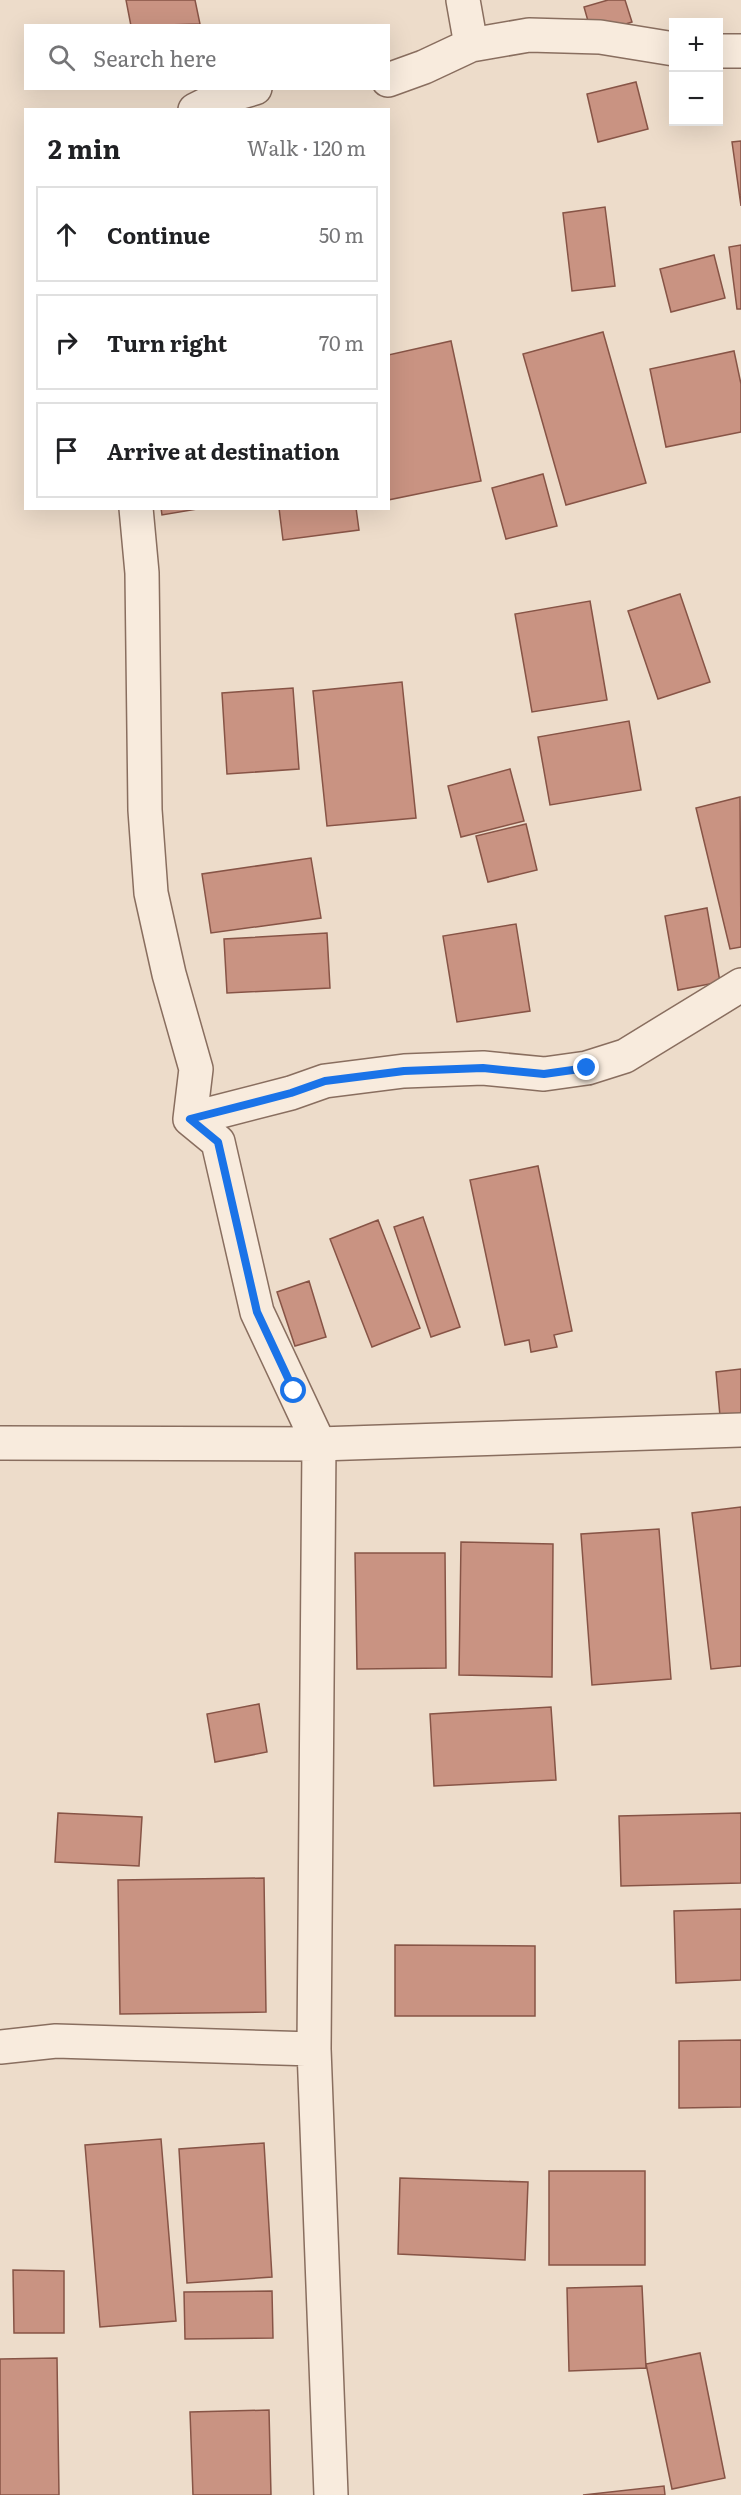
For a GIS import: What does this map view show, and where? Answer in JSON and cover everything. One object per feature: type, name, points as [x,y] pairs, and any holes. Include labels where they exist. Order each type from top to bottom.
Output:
[{"type":"street","points":[[463,0],[471,45]]},
{"type":"street","points":[[390,79],[424,67],[471,45],[529,35],[600,37],[669,48]]},
{"type":"street","points":[[723,51],[741,51]]},
{"type":"street","points":[[199,108],[217,99],[248,90]]},
{"type":"street","points":[[135,510],[142,573],[145,810],[151,893],[196,1069],[190,1119]]},
{"type":"street","points":[[190,1119],[291,1093],[325,1081],[404,1071],[483,1068],[544,1074],[587,1068],[625,1056],[741,985]]},
{"type":"street","points":[[190,1119],[218,1142],[257,1312],[319,1444],[314,2049],[331,2495]]},
{"type":"street","points":[[0,1443],[319,1444],[741,1430]]},
{"type":"street","points":[[0,2047],[56,2041],[314,2049]]},
{"type":"building","points":[[126,0],[195,0],[200,24],[131,24]]},
{"type":"building","points":[[608,0],[625,0],[632,22],[592,35],[584,7]]},
{"type":"building","points":[[636,82],[648,129],[598,142],[587,94]]},
{"type":"building","points":[[741,141],[741,206],[732,142]]},
{"type":"building","points":[[605,207],[615,286],[572,291],[563,213]]},
{"type":"building","points":[[741,245],[741,309],[737,309],[729,247]]},
{"type":"building","points":[[714,255],[725,298],[671,312],[660,269]]},
{"type":"building","points":[[603,332],[646,483],[566,505],[523,354]]},
{"type":"building","points":[[451,341],[481,481],[390,500],[390,355]]},
{"type":"building","points":[[734,351],[741,384],[741,432],[666,447],[650,369]]},
{"type":"building","points":[[543,474],[557,526],[506,539],[492,488]]},
{"type":"building","points":[[161,510],[191,510],[162,515]]},
{"type":"building","points":[[279,510],[356,510],[359,530],[283,540]]},
{"type":"building","points":[[680,594],[710,682],[658,699],[628,611]]},
{"type":"building","points":[[590,601],[607,700],[532,712],[515,614]]},
{"type":"building","points":[[402,682],[416,818],[327,826],[313,691]]},
{"type":"building","points":[[293,688],[299,769],[227,774],[222,693]]},
{"type":"building","points":[[629,721],[641,790],[550,805],[538,737]]},
{"type":"building","points":[[510,769],[524,821],[461,837],[448,786]]},
{"type":"building","points":[[740,797],[741,947],[730,949],[696,808]]},
{"type":"building","points":[[526,824],[537,870],[488,882],[476,836]]},
{"type":"building","points":[[311,858],[321,918],[211,933],[202,874]]},
{"type":"building","points":[[707,908],[720,982],[678,990],[665,916]]},
{"type":"building","points":[[516,924],[530,1011],[457,1022],[443,936]]},
{"type":"building","points":[[327,933],[330,988],[227,993],[224,939]]},
{"type":"building","points":[[538,1166],[572,1331],[554,1335],[557,1347],[531,1352],[529,1340],[505,1345],[470,1180]]},
{"type":"building","points":[[423,1217],[460,1327],[431,1337],[394,1227]]},
{"type":"building","points":[[378,1220],[420,1328],[372,1347],[330,1239]]},
{"type":"building","points":[[309,1281],[326,1337],[295,1346],[277,1292]]},
{"type":"building","points":[[741,1369],[741,1414],[720,1416],[716,1372]]},
{"type":"building","points":[[741,1507],[741,1666],[711,1669],[692,1513]]},
{"type":"building","points":[[659,1529],[671,1679],[592,1685],[581,1534]]},
{"type":"building","points":[[461,1542],[553,1544],[552,1677],[459,1675]]},
{"type":"building","points":[[355,1553],[445,1553],[446,1668],[357,1669]]},
{"type":"building","points":[[259,1704],[267,1752],[215,1762],[207,1714]]},
{"type":"building","points":[[551,1707],[556,1780],[434,1786],[430,1714]]},
{"type":"building","points":[[58,1813],[142,1817],[139,1866],[55,1862]]},
{"type":"building","points":[[741,1813],[741,1883],[621,1886],[619,1816]]},
{"type":"building","points":[[264,1878],[266,2012],[120,2014],[118,1880]]},
{"type":"building","points":[[741,1909],[741,1980],[676,1983],[674,1911]]},
{"type":"building","points":[[395,1945],[535,1946],[535,2016],[395,2016]]},
{"type":"building","points":[[741,2040],[741,2107],[679,2108],[679,2041]]},
{"type":"building","points":[[161,2139],[176,2321],[100,2327],[85,2145]]},
{"type":"building","points":[[264,2143],[272,2277],[187,2283],[179,2149]]},
{"type":"building","points":[[549,2171],[645,2171],[645,2265],[549,2265]]},
{"type":"building","points":[[400,2178],[528,2182],[525,2260],[398,2254]]},
{"type":"building","points":[[13,2270],[64,2271],[64,2333],[14,2333]]},
{"type":"building","points":[[642,2286],[646,2368],[569,2371],[567,2288]]},
{"type":"building","points":[[272,2291],[273,2338],[185,2339],[184,2292]]},
{"type":"building","points":[[700,2353],[725,2478],[672,2489],[646,2364]]},
{"type":"building","points":[[57,2358],[59,2495],[0,2495],[0,2359]]},
{"type":"building","points":[[269,2410],[271,2495],[193,2495],[190,2412]]},
{"type":"building","points":[[664,2486],[665,2495],[583,2495]]},
{"type":"route","points":[[294,1391],[257,1312],[218,1142],[190,1119],[291,1093],[325,1081],[404,1071],[483,1068],[544,1074],[587,1068]]}]
